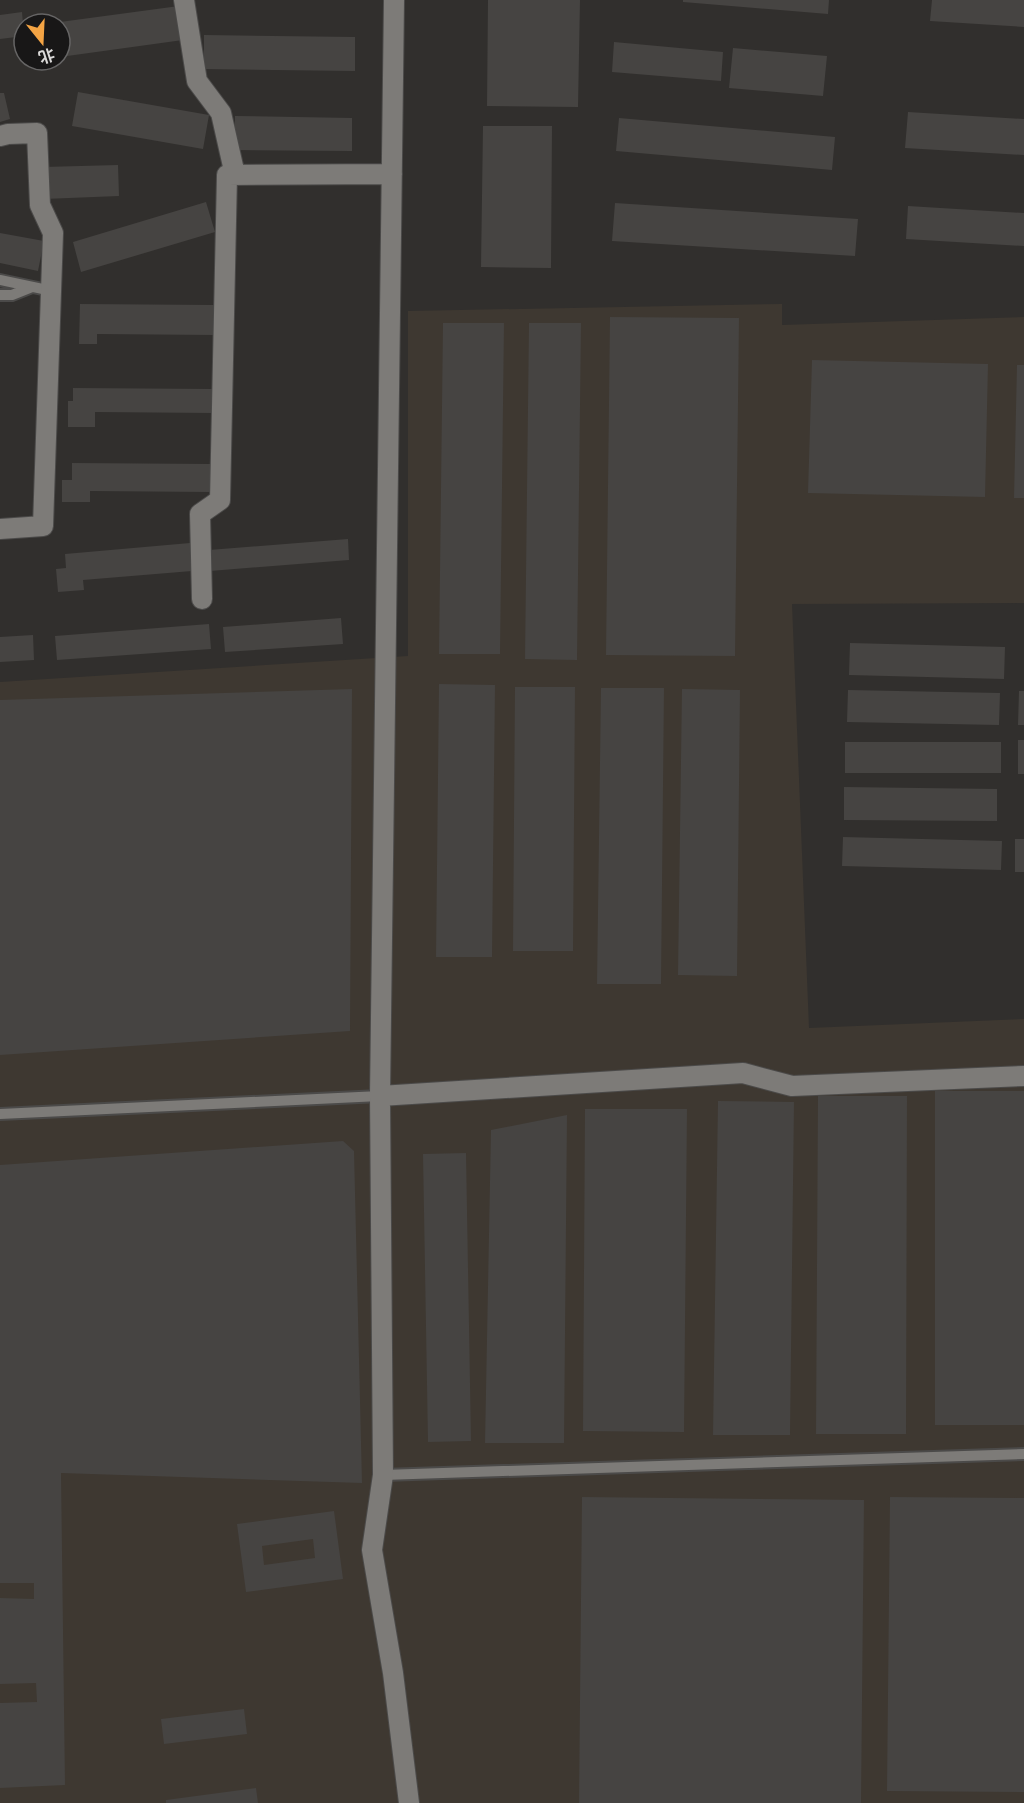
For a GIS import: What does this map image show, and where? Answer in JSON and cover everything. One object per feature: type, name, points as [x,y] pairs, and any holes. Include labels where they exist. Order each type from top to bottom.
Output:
[{"type":"street","points":[[184,0],[197,81],[221,113],[235,175]]},
{"type":"street","points":[[394,0],[380,1096],[383,1475],[372,1550],[393,1673],[409,1803]]},
{"type":"street","points":[[0,136],[37,133],[40,205],[53,232],[44,526],[0,529]]},
{"type":"street","points":[[202,599],[200,514],[220,500],[227,175],[392,174]]},
{"type":"street","points":[[380,1096],[743,1073],[792,1086],[1024,1076]]},
{"type":"lane","points":[[0,279],[52,291]]},
{"type":"lane","points":[[0,295],[12,295],[33,287]]},
{"type":"lane","points":[[0,1114],[380,1096]]},
{"type":"lane","points":[[383,1475],[1024,1454]]},
{"type":"shaded area","points":[[782,304],[782,325],[1024,317],[1024,603],[792,604],[809,1028],[1024,1019],[1024,1803],[0,1803],[0,682],[408,656],[408,311]]},
{"type":"building","points":[[488,0],[580,0],[578,107],[487,106]]},
{"type":"building","points":[[683,0],[829,0],[828,14],[683,2]]},
{"type":"building","points":[[932,0],[1024,0],[1024,27],[930,21]]},
{"type":"building","points":[[179,6],[183,40],[72,55],[72,20]]},
{"type":"building","points":[[12,13],[12,38],[0,39],[0,15]]},
{"type":"building","points":[[204,35],[355,37],[355,71],[204,69]]},
{"type":"building","points":[[614,42],[723,52],[721,81],[612,72]]},
{"type":"building","points":[[733,48],[827,56],[823,96],[729,88]]},
{"type":"building","points":[[78,92],[209,115],[203,149],[72,126]]},
{"type":"building","points":[[0,93],[4,93],[10,119],[0,122]]},
{"type":"building","points":[[908,112],[1024,119],[1024,155],[905,148]]},
{"type":"building","points":[[235,116],[352,118],[352,151],[235,150]]},
{"type":"building","points":[[619,118],[835,137],[832,170],[616,151]]},
{"type":"building","points":[[483,126],[552,126],[551,268],[481,267]]},
{"type":"building","points":[[118,165],[119,196],[44,199],[43,167]]},
{"type":"building","points":[[206,202],[215,232],[81,272],[73,242]]},
{"type":"building","points":[[615,203],[858,219],[855,256],[612,241]]},
{"type":"building","points":[[908,206],[1024,213],[1024,246],[906,239]]},
{"type":"building","points":[[0,233],[44,241],[38,271],[0,263]]},
{"type":"building","points":[[80,304],[214,305],[214,335],[97,334],[97,344],[79,344]]},
{"type":"building","points":[[610,317],[739,318],[735,656],[606,655]]},
{"type":"building","points":[[443,323],[504,323],[500,654],[439,654]]},
{"type":"building","points":[[529,323],[581,323],[577,660],[525,659]]},
{"type":"building","points":[[812,360],[988,364],[985,497],[808,493]]},
{"type":"building","points":[[1017,365],[1024,365],[1024,498],[1014,498]]},
{"type":"building","points":[[73,388],[213,389],[213,413],[95,412],[95,427],[68,427],[68,401],[73,401]]},
{"type":"building","points":[[72,463],[211,464],[210,492],[90,491],[90,502],[62,502],[62,480],[72,480]]},
{"type":"building","points":[[348,539],[349,560],[210,571],[209,550]]},
{"type":"building","points":[[190,543],[192,571],[83,580],[84,590],[58,592],[56,569],[66,568],[65,554]]},
{"type":"building","points":[[341,618],[343,644],[225,652],[223,627]]},
{"type":"building","points":[[209,624],[211,649],[57,660],[55,636]]},
{"type":"building","points":[[33,635],[34,660],[0,662],[0,637]]},
{"type":"building","points":[[850,643],[1005,647],[1004,679],[849,675]]},
{"type":"building","points":[[439,684],[495,685],[492,957],[436,957]]},
{"type":"building","points":[[515,687],[575,687],[573,951],[513,951]]},
{"type":"building","points":[[601,688],[664,688],[661,984],[597,984]]},
{"type":"building","points":[[352,689],[350,1031],[0,1055],[0,700]]},
{"type":"building","points":[[682,689],[740,690],[737,976],[678,975]]},
{"type":"building","points":[[848,690],[1000,693],[999,725],[847,722]]},
{"type":"building","points":[[1019,691],[1024,691],[1024,725],[1018,725]]},
{"type":"building","points":[[1018,740],[1024,740],[1024,774],[1018,774]]},
{"type":"building","points":[[845,742],[1001,742],[1001,773],[845,773]]},
{"type":"building","points":[[844,787],[997,789],[997,821],[844,820]]},
{"type":"building","points":[[843,837],[1002,841],[1001,870],[842,866]]},
{"type":"building","points":[[1015,839],[1024,839],[1024,872],[1015,872]]},
{"type":"building","points":[[935,1091],[1024,1091],[1024,1425],[935,1425]]},
{"type":"building","points":[[818,1096],[907,1096],[906,1434],[816,1434]]},
{"type":"building","points":[[718,1101],[794,1102],[790,1435],[713,1435]]},
{"type":"building","points":[[585,1109],[687,1109],[684,1432],[583,1431]]},
{"type":"building","points":[[567,1115],[564,1443],[485,1443],[491,1130]]},
{"type":"building","points":[[343,1141],[354,1151],[362,1483],[61,1473],[65,1785],[0,1788],[0,1703],[37,1702],[36,1683],[0,1684],[0,1598],[34,1599],[34,1583],[0,1583],[0,1165]]},
{"type":"building","points":[[466,1153],[471,1441],[428,1442],[423,1154]]},
{"type":"building","points":[[582,1497],[864,1500],[861,1803],[579,1803]]},
{"type":"building","points":[[890,1497],[1024,1498],[1024,1792],[887,1791]]},
{"type":"building","points":[[334,1511],[343,1579],[246,1592],[237,1524]],"holes":[[[313,1539],[315,1558],[264,1565],[262,1546]]]},
{"type":"building","points":[[244,1709],[247,1734],[164,1744],[161,1719]]},
{"type":"building","points":[[256,1788],[258,1803],[166,1803],[166,1800]]}]
